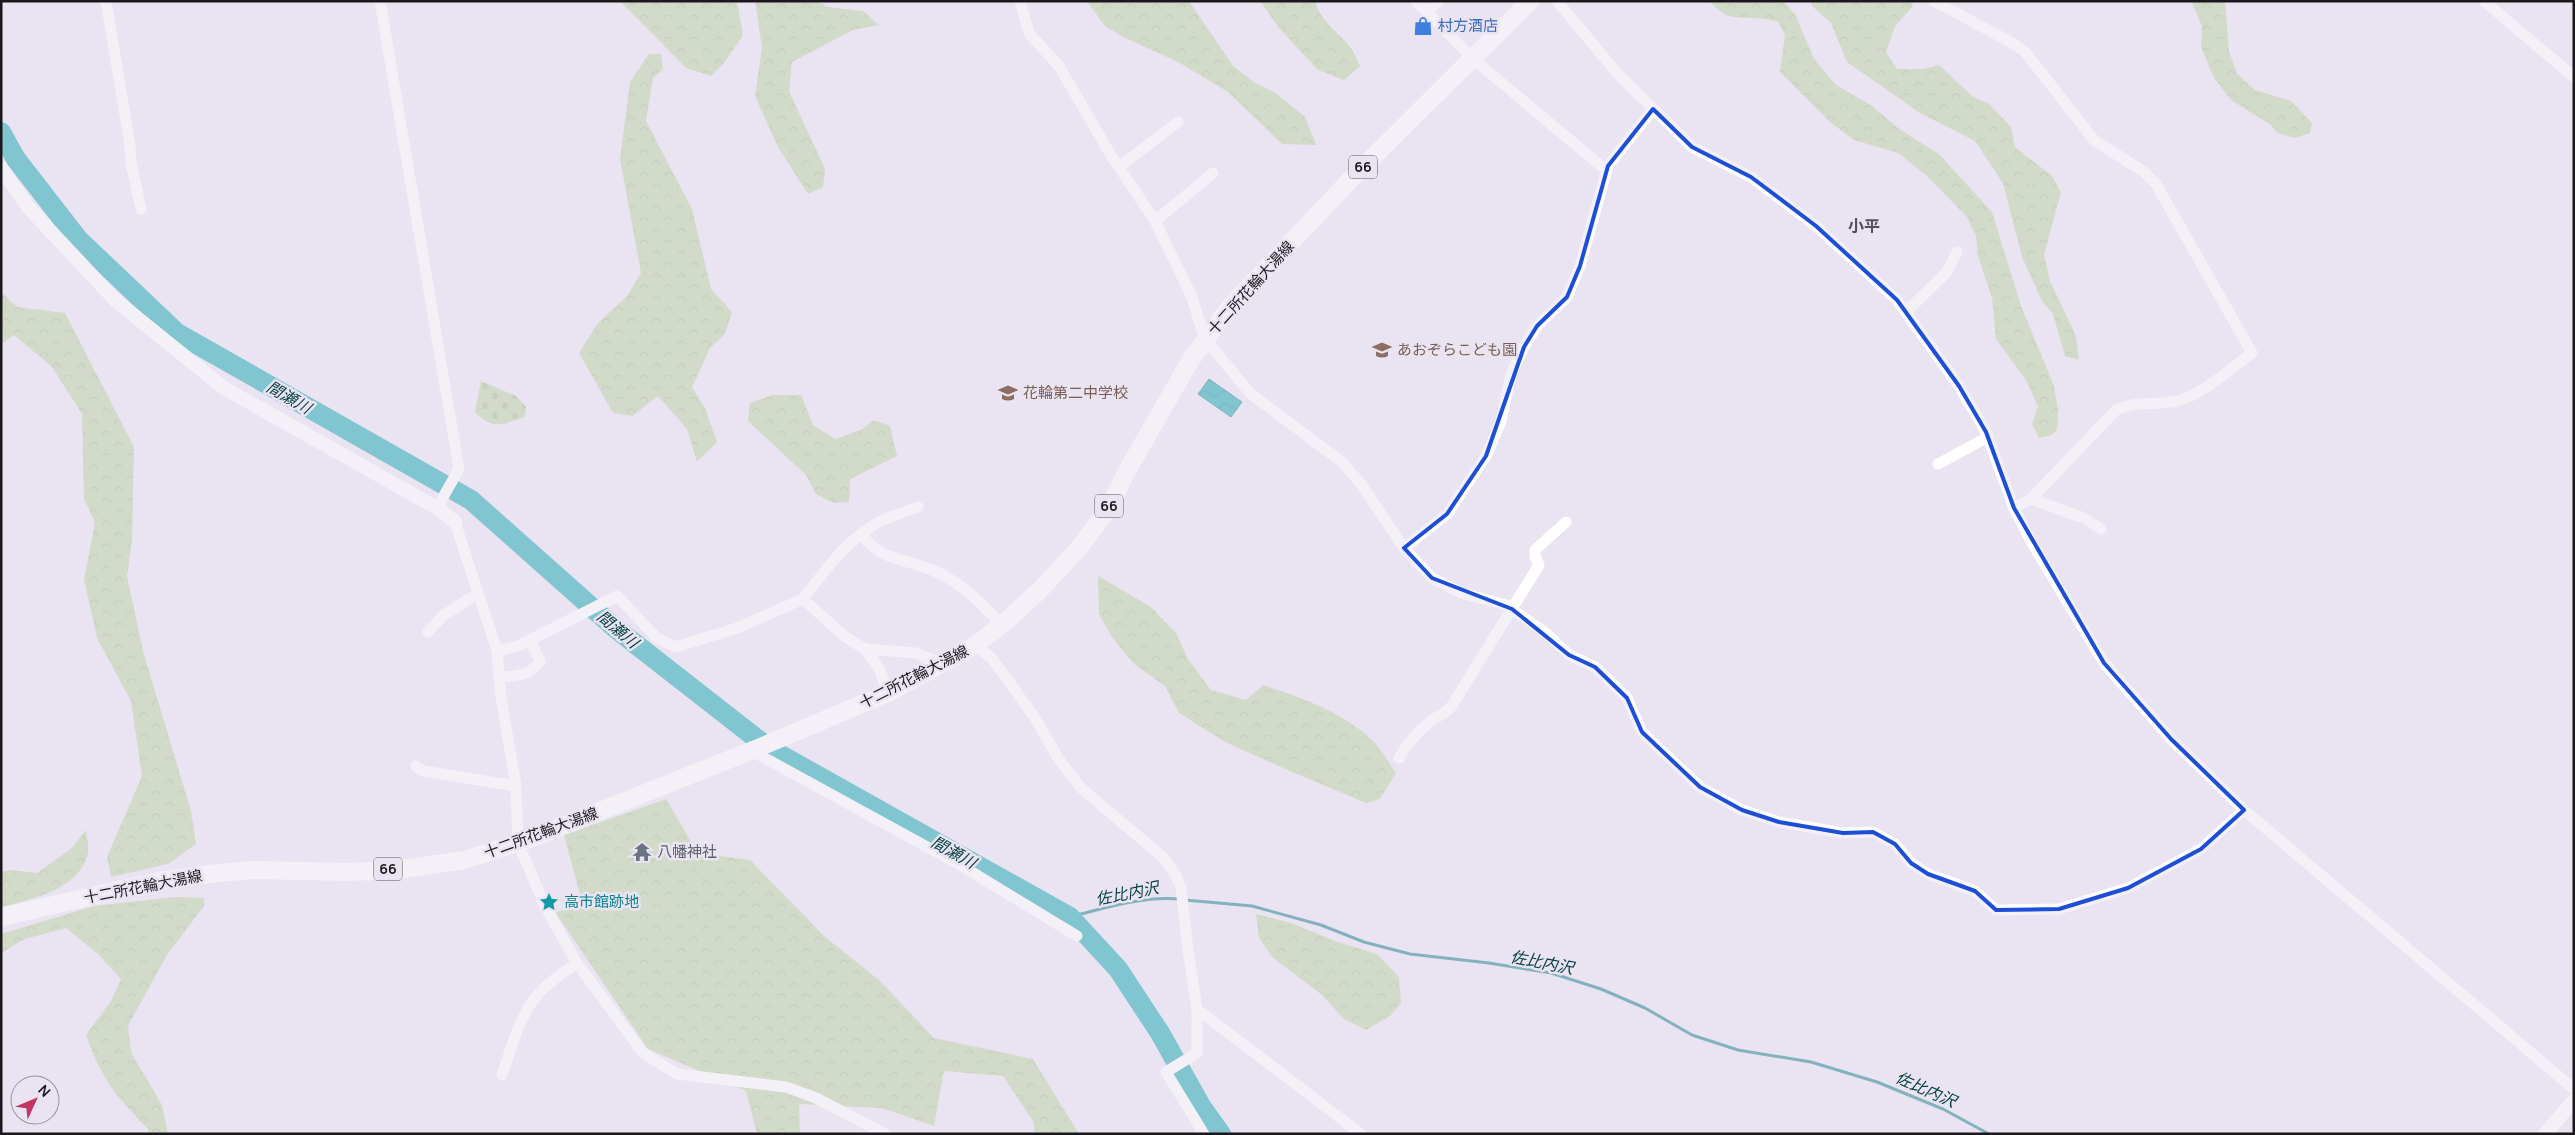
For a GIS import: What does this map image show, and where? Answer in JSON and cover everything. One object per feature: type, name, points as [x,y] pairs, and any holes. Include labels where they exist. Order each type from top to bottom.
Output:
[{"type":"main road","name":"十二所花輪大湯線","points":[[1,918],[159,881],[253,870],[348,872],[410,868],[465,860],[518,843],[755,750],[888,693],[976,645],[1002,625],[1040,590],[1072,556],[1107,511],[1154,423],[1205,339],[1228,309],[1350,180],[1530,1]]},
{"type":"street","points":[[106,1],[130,145],[131,163],[141,209]]},
{"type":"street","points":[[380,1],[459,469],[439,505]]},
{"type":"street","points":[[1020,1],[1029,33],[1058,66],[1119,167],[1155,221],[1191,295],[1205,339],[1251,394],[1342,462],[1361,484],[1404,548],[1432,578],[1461,593],[1506,605],[1546,633],[1569,655],[1595,667],[1627,698],[1642,732],[1700,787],[1742,810],[1779,822],[1843,833],[1873,832],[1895,844],[1911,863],[1928,874],[1975,891],[1996,910],[2059,910],[2128,888],[2202,849],[2244,810]]},
{"type":"street","points":[[1416,1],[1472,58],[1606,170]]},
{"type":"street","points":[[1427,12],[1438,1]]},
{"type":"street","points":[[1557,1],[1617,73],[1692,147],[1751,177],[1816,226],[1897,300],[1959,386],[1988,437],[2014,508],[2032,543],[2104,663],[2171,739],[2244,810],[2574,1089]]},
{"type":"street","points":[[1934,1],[2021,49],[2094,140],[2144,172],[2156,184],[2252,352],[2205,387],[2178,401],[2127,405],[2116,410],[2030,499],[2014,508]]},
{"type":"street","points":[[2484,1],[2574,77]]},
{"type":"street","points":[[1404,548],[1447,514],[1486,456],[1501,421],[1512,374],[1524,347],[1537,326],[1566,297],[1580,266],[1606,170],[1653,109]]},
{"type":"street","points":[[1119,167],[1178,122]]},
{"type":"street","points":[[1,168],[28,208],[115,300],[224,388],[439,505],[455,522],[497,651],[499,678],[516,786],[518,843],[546,908],[577,963],[643,1053],[663,1067],[678,1074],[786,1087],[816,1098],[885,1134]]},
{"type":"street","points":[[1155,221],[1212,173]]},
{"type":"street","points":[[1906,312],[1947,272],[1957,252]]},
{"type":"street","points":[[1938,464],[1988,437]]},
{"type":"street","points":[[2030,499],[2084,518],[2101,529]]},
{"type":"street","points":[[497,651],[530,640],[617,596],[657,638],[676,647],[737,628],[803,600],[830,565],[861,535],[878,523],[918,507]]},
{"type":"street","points":[[1399,758],[1407,743],[1432,720],[1444,714],[1451,707],[1539,565],[1535,557],[1535,550],[1566,522]]},
{"type":"street","points":[[861,535],[874,550],[900,561],[933,570],[961,588],[1002,625]]},
{"type":"street","points":[[428,632],[444,615],[477,594]]},
{"type":"street","points":[[803,600],[844,636],[865,649],[880,670],[888,693]]},
{"type":"street","points":[[499,678],[528,673],[536,667],[540,661],[530,640]]},
{"type":"street","points":[[976,645],[992,658],[1035,718],[1058,758],[1081,788],[1164,858],[1182,888],[1188,950],[1197,1010],[1197,1053],[1166,1072],[1204,1134]]},
{"type":"street","points":[[865,649],[916,653],[944,664]]},
{"type":"street","points":[[755,750],[962,866],[1077,936]]},
{"type":"street","points":[[416,766],[424,770],[516,786]]},
{"type":"street","points":[[502,1075],[516,1030],[529,1008],[544,987],[577,963]]},
{"type":"street","points":[[1197,1010],[1361,1134]]},
{"type":"street","points":[[2546,1134],[2574,1100]]},
{"type":"highlighted area","points":[[1653,109],[1692,147],[1751,177],[1816,226],[1897,300],[1959,386],[1986,432],[2014,508],[2104,663],[2171,739],[2244,810],[2201,849],[2128,888],[2059,909],[1996,910],[1975,891],[1928,874],[1911,863],[1895,844],[1873,832],[1843,833],[1779,822],[1742,810],[1700,787],[1642,732],[1627,698],[1612,682],[1595,667],[1569,655],[1512,609],[1432,578],[1404,548],[1447,514],[1486,456],[1524,347],[1537,326],[1567,297],[1580,266],[1608,166]]},
{"type":"green space","points":[[620,1],[737,1],[743,35],[725,62],[711,76],[686,68]]},
{"type":"green space","points":[[755,1],[817,1],[828,7],[863,11],[879,25],[853,30],[792,62],[789,91],[825,169],[823,187],[808,194],[778,147],[755,96],[762,47]]},
{"type":"green space","points":[[1087,1],[1189,1],[1233,66],[1255,83],[1274,92],[1305,117],[1316,145],[1282,144],[1228,92],[1178,62],[1123,37],[1104,25]]},
{"type":"green space","points":[[1260,1],[1315,1],[1321,15],[1351,48],[1360,66],[1344,80],[1318,70],[1279,28]]},
{"type":"green space","points":[[1709,1],[1783,1],[1795,14],[1814,59],[1836,85],[1872,106],[1898,128],[1940,155],[1992,212],[2021,306],[2054,386],[2058,410],[2057,429],[2051,435],[2039,438],[2032,424],[2038,407],[2026,380],[1996,339],[1992,298],[1978,256],[1976,236],[1967,217],[1926,175],[1898,153],[1854,140],[1830,122],[1780,72],[1785,34],[1778,22],[1730,16],[1722,13]]},
{"type":"green space","points":[[1811,1],[1912,1],[1913,6],[1895,26],[1886,52],[1897,69],[1923,69],[1939,65],[1972,96],[1989,104],[2011,127],[2015,147],[2052,176],[2061,192],[2044,255],[2050,281],[2076,336],[2079,360],[2065,356],[2053,314],[2043,303],[2022,257],[2003,183],[1975,141],[1920,113],[1847,62],[1831,23],[1812,6]]},
{"type":"green space","points":[[2191,1],[2225,1],[2229,51],[2237,74],[2255,90],[2291,101],[2312,123],[2310,133],[2295,138],[2277,133],[2271,125],[2231,100],[2214,78],[2201,47],[2202,26]]},
{"type":"green space","points":[[649,54],[661,54],[663,69],[653,78],[646,121],[692,209],[711,289],[732,312],[725,334],[710,348],[692,387],[705,408],[717,442],[697,462],[687,429],[658,396],[632,416],[613,413],[579,353],[598,323],[627,296],[641,273],[620,159],[630,82]]},
{"type":"green space","points":[[1,292],[17,307],[65,313],[134,447],[132,541],[127,576],[143,651],[191,811],[196,844],[168,864],[111,877],[107,857],[142,776],[131,701],[97,638],[84,579],[95,522],[84,499],[82,414],[52,367],[14,335],[1,344]]},
{"type":"green space","points":[[481,381],[516,396],[526,407],[525,417],[504,424],[493,424],[482,418],[475,412]]},
{"type":"green space","points":[[773,395],[801,395],[813,425],[835,439],[861,430],[874,420],[890,426],[897,456],[850,479],[849,502],[834,503],[816,494],[806,475],[748,421],[750,403]]},
{"type":"green space","points":[[1098,576],[1151,607],[1176,633],[1188,659],[1211,690],[1246,700],[1263,685],[1321,707],[1336,714],[1362,731],[1382,752],[1396,773],[1380,799],[1366,803],[1290,771],[1225,742],[1179,713],[1165,686],[1134,664],[1112,637],[1099,614]]},
{"type":"green space","points":[[666,799],[698,853],[750,860],[824,936],[879,980],[934,1038],[1033,1059],[1079,1134],[1035,1134],[1033,1121],[1003,1076],[944,1071],[934,1126],[882,1108],[799,1104],[800,1134],[757,1134],[746,1091],[648,1049],[555,912],[583,906],[564,835]]},
{"type":"green space","points":[[86,830],[88,853],[83,866],[75,876],[53,891],[1,907],[1,872],[10,870],[37,873],[71,849]]},
{"type":"green space","points":[[175,897],[204,898],[204,906],[167,955],[128,1026],[131,1052],[162,1105],[168,1134],[148,1134],[148,1129],[118,1096],[104,1076],[86,1035],[111,1001],[121,979],[98,954],[66,928],[25,939],[1,953],[1,934],[94,906]]},
{"type":"green space","points":[[1256,914],[1291,923],[1338,942],[1377,954],[1399,977],[1401,1003],[1390,1016],[1366,1030],[1344,1019],[1322,995],[1272,957],[1259,938]]},
{"type":"water","points":[[1209,379],[1242,402],[1231,417],[1198,394]]},
{"type":"waterway","name":"間瀬川","points":[[1,132],[16,159],[78,239],[177,333],[471,500],[615,628],[770,749],[1070,917],[1118,969],[1160,1033],[1201,1106],[1221,1134]]},
{"type":"waterway","name":"佐比内沢","points":[[1070,917],[1137,901],[1179,899]]},
{"type":"waterway","name":"佐比内沢","points":[[1185,900],[1252,906],[1321,925],[1364,942],[1410,954],[1489,963],[1551,973],[1601,989],[1645,1008],[1692,1035],[1738,1050],[1811,1062],[1877,1082],[1943,1109],[1989,1134]]},
{"type":"place","name":"村方酒店","points":[[1423,26]]},
{"type":"place","name":"あおぞらこども園","points":[[1382,350]]},
{"type":"place","name":"花輪第二中学校","points":[[1008,393]]},
{"type":"place","name":"八幡神社","points":[[642,852]]},
{"type":"place","name":"高市館跡地","points":[[549,902]]},
{"type":"district","name":"小平","points":[[1864,226]]}]
